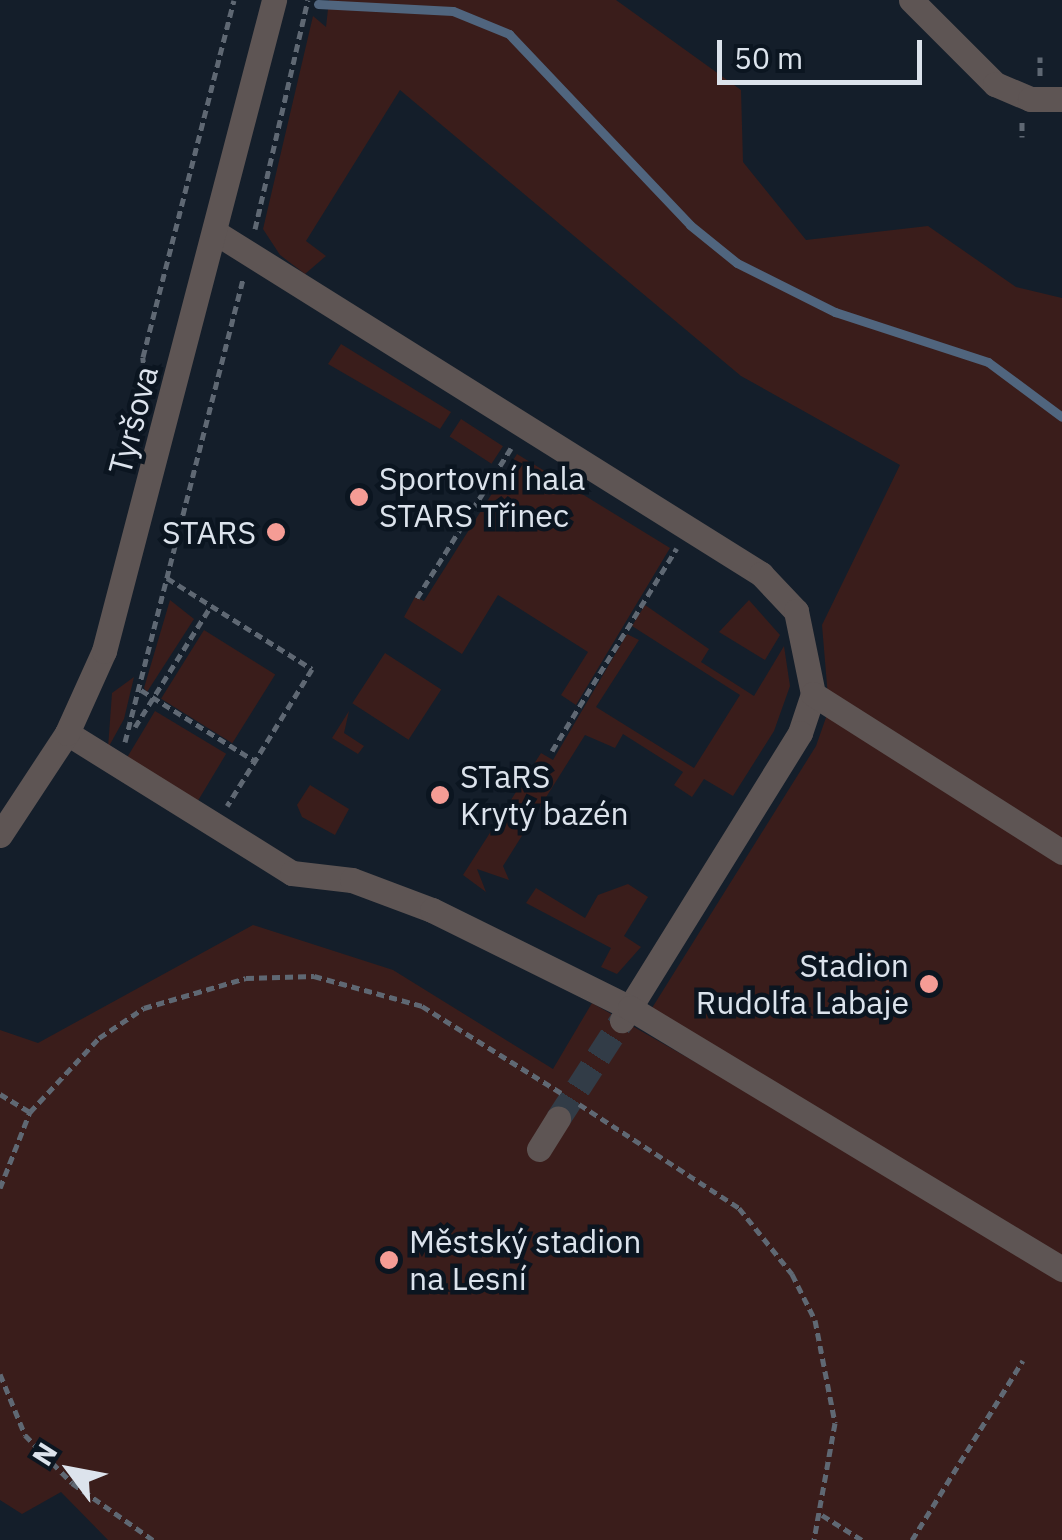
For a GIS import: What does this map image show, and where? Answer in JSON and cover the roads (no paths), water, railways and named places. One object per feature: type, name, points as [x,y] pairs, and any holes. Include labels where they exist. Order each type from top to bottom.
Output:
[{"type":"street","name":"Tyršova","points":[[0,835],[67,733],[104,651],[218,234],[274,0]]},
{"type":"street","points":[[911,0],[995,84],[1030,100],[1062,99]]},
{"type":"street","points":[[218,234],[761,574],[796,611],[813,694],[800,733],[626,1014]]},
{"type":"street","points":[[813,694],[1062,852]]},
{"type":"street","points":[[67,733],[292,873],[352,880],[432,910],[626,1014],[1062,1269]]},
{"type":"street","points":[[539,1149],[558,1119]]},
{"type":"waterway","points":[[318,4],[453,11],[509,34],[690,225],[737,263],[835,312],[988,362],[1062,417]]},
{"type":"tunnel","points":[[558,1119],[622,1020]]},
{"type":"place","name":"Sportovní hala STARS Třinec","points":[[359,497]]},
{"type":"place","name":"STARS","points":[[276,532]]},
{"type":"place","name":"STaRS Krytý bazén","points":[[440,795]]},
{"type":"place","name":"Stadion Rudolfa Labaje","points":[[929,984]]},
{"type":"place","name":"Městský stadion na Lesní","points":[[389,1260]]}]
